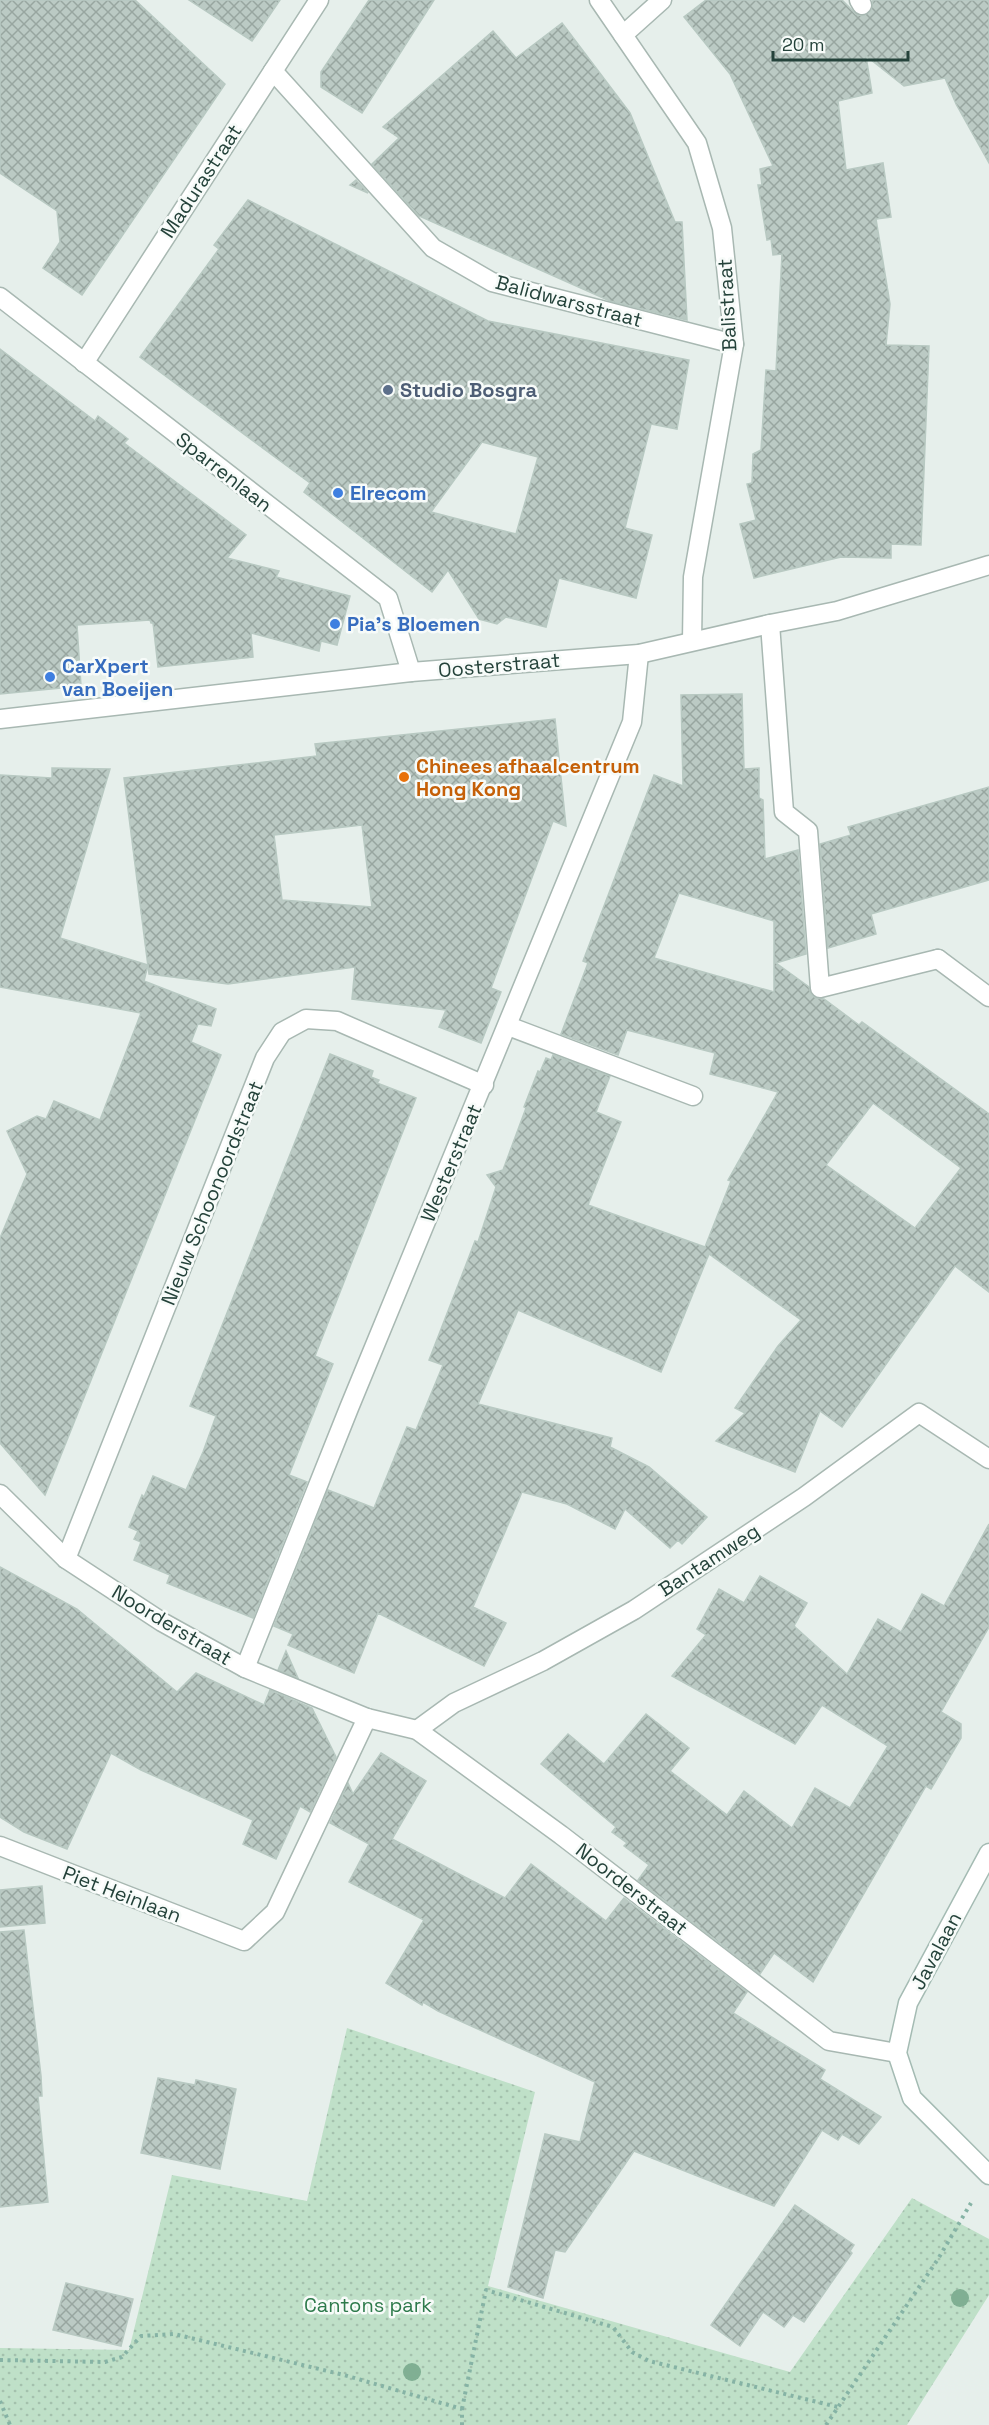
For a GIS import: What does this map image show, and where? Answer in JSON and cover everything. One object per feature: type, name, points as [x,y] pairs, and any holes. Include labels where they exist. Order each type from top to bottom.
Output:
[{"type":"street","name":"Madurastraat","points":[[84,363],[319,0]]},
{"type":"street","name":"Balistraat","points":[[599,0],[697,143],[722,228],[734,344],[693,577],[692,641]]},
{"type":"street","points":[[622,35],[662,0]]},
{"type":"street","name":"Balidwarsstraat","points":[[273,70],[433,248],[492,282],[734,344]]},
{"type":"street","name":"Sparrenlaan","points":[[0,297],[388,598],[411,672]]},
{"type":"street","name":"Oosterstraat","points":[[0,719],[411,672],[639,654],[837,611],[989,565]]},
{"type":"street","points":[[770,624],[784,812],[808,831],[820,988],[938,959],[989,997]]},
{"type":"street","name":"Westerstraat","points":[[245,1668],[349,1408],[632,722],[639,654]]},
{"type":"street","name":"Nieuw Schoonoordstraat","points":[[66,1559],[265,1058],[282,1032],[306,1019],[338,1021],[484,1084]]},
{"type":"street","points":[[508,1026],[693,1096]]},
{"type":"street","name":"Bantamweg","points":[[417,1730],[454,1703],[543,1660],[634,1610],[804,1497],[919,1413],[989,1459]]},
{"type":"street","name":"Noorderstraat","points":[[0,1494],[66,1559],[162,1622],[245,1668],[368,1718],[417,1730],[561,1835],[829,2042],[897,2053]]},
{"type":"street","name":"Piet Heinlaan","points":[[0,1846],[244,1941],[275,1912],[368,1718]]},
{"type":"street","name":"Javalaan","points":[[897,2053],[908,2003],[989,1853]]},
{"type":"street","points":[[897,2053],[912,2098],[989,2174]]},
{"type":"path","points":[[826,2425],[938,2259],[989,2174]]},
{"type":"path","points":[[462,2425],[462,2409],[486,2290],[613,2327],[632,2352],[649,2361],[838,2407]]},
{"type":"path","points":[[0,2360],[105,2362],[122,2357],[141,2336],[174,2334],[344,2376],[462,2409]]},
{"type":"path","points":[[0,2401],[10,2425]]},
{"type":"green space","name":"Cantons park","points":[[347,2028],[535,2092],[488,2286],[790,2372],[912,2198],[989,2239],[989,2295],[907,2425],[0,2425],[0,2348],[129,2350],[172,2175],[307,2201]]},
{"type":"building","points":[[0,0],[135,0],[225,84],[82,295],[43,268],[60,242],[57,211],[0,173]]},
{"type":"building","points":[[189,0],[280,0],[252,41]]},
{"type":"building","points":[[369,0],[434,0],[362,113],[321,87],[321,72]]},
{"type":"building","points":[[706,0],[842,0],[856,14],[862,16],[871,11],[873,0],[989,0],[989,163],[956,104],[945,78],[904,86],[866,56],[872,93],[838,101],[846,170],[883,163],[891,217],[876,219],[890,304],[886,345],[929,346],[921,545],[891,544],[891,558],[841,557],[754,578],[740,524],[756,520],[747,484],[752,483],[753,454],[761,450],[766,370],[776,371],[782,254],[773,255],[771,239],[767,240],[758,185],[762,185],[760,169],[773,166],[730,74],[684,17]]},
{"type":"building","points":[[562,23],[630,113],[675,222],[682,222],[687,320],[610,301],[419,216],[372,164],[399,138],[383,127],[493,31],[516,58]]},
{"type":"building","points":[[356,180],[368,193],[350,185]]},
{"type":"building","points":[[248,200],[488,321],[689,360],[677,429],[651,424],[625,528],[652,535],[636,598],[559,578],[546,627],[506,617],[497,624],[479,619],[448,570],[432,592],[304,492],[310,483],[140,357],[219,249],[214,245]],"holes":[[[482,442],[538,457],[516,534],[431,512]]]},
{"type":"building","points":[[0,349],[95,421],[98,416],[128,439],[124,443],[246,535],[227,558],[279,571],[276,577],[350,596],[337,645],[321,641],[319,651],[251,633],[253,657],[158,667],[153,623],[150,620],[77,625],[81,686],[0,694]]},
{"type":"building","points":[[742,694],[744,769],[759,768],[759,798],[763,800],[765,859],[798,850],[806,954],[776,963],[809,987],[811,994],[816,998],[824,999],[859,1025],[862,1022],[989,1114],[989,1292],[955,1266],[842,1427],[820,1411],[795,1472],[716,1441],[745,1413],[735,1408],[778,1346],[801,1320],[709,1254],[661,1372],[518,1310],[478,1404],[612,1438],[610,1447],[649,1467],[707,1517],[682,1544],[678,1540],[670,1548],[625,1509],[615,1529],[567,1504],[522,1492],[473,1607],[506,1623],[484,1666],[378,1613],[354,1673],[288,1645],[293,1634],[274,1626],[328,1490],[374,1508],[407,1427],[416,1430],[443,1365],[429,1360],[475,1241],[478,1242],[496,1187],[487,1175],[503,1170],[526,1108],[524,1107],[538,1071],[540,1072],[546,1058],[551,1060],[553,1055],[610,1076],[596,1112],[621,1122],[588,1205],[705,1247],[731,1181],[728,1180],[778,1092],[710,1074],[715,1053],[627,1030],[618,1055],[561,1034],[588,963],[583,961],[654,775],[683,786],[681,695]],"holes":[[[679,893],[774,921],[774,992],[654,958]],[[873,1103],[961,1168],[915,1228],[826,1165]]]},
{"type":"building","points":[[555,719],[566,826],[553,821],[491,988],[501,992],[481,1043],[439,1027],[446,1010],[352,999],[355,967],[228,984],[149,974],[124,778],[317,756],[315,744]],"holes":[[[362,825],[372,907],[282,900],[274,835]]]},
{"type":"building","points":[[52,768],[110,769],[60,938],[148,965],[144,981],[216,1009],[211,1026],[198,1024],[191,1042],[221,1055],[45,1495],[0,1443],[0,1238],[27,1174],[7,1131],[37,1116],[46,1119],[54,1101],[100,1120],[141,1013],[0,987],[0,775],[52,778]]},
{"type":"building","points":[[989,787],[989,880],[871,914],[876,934],[828,948],[820,844],[851,835],[848,827]]},
{"type":"building","points":[[330,1054],[373,1071],[371,1077],[379,1080],[377,1083],[416,1098],[315,1356],[333,1364],[289,1475],[307,1482],[253,1618],[167,1583],[170,1575],[134,1560],[141,1542],[134,1539],[138,1531],[129,1527],[142,1495],[144,1497],[153,1476],[186,1490],[203,1452],[216,1416],[190,1406]]},
{"type":"building","points":[[989,1524],[989,1627],[941,1712],[961,1724],[961,1738],[931,1789],[926,1786],[813,1982],[774,1953],[760,1974],[638,1880],[649,1865],[624,1846],[627,1843],[612,1832],[616,1827],[541,1764],[568,1734],[604,1764],[646,1714],[689,1748],[670,1771],[727,1815],[744,1791],[792,1828],[815,1788],[850,1808],[888,1746],[822,1705],[795,1744],[672,1676],[706,1635],[697,1629],[719,1589],[744,1603],[760,1576],[807,1603],[794,1626],[847,1674],[878,1619],[901,1632],[922,1594],[944,1606]]},
{"type":"building","points":[[0,1567],[77,1609],[177,1692],[196,1673],[264,1705],[270,1690],[312,1708],[336,1757],[310,1812],[300,1806],[276,1859],[243,1844],[253,1820],[141,1770],[111,1753],[67,1849],[24,1832],[0,1817]]},
{"type":"building","points":[[286,1651],[298,1678],[278,1670]]},
{"type":"building","points":[[381,1753],[426,1781],[392,1839],[505,1898],[531,1864],[606,1921],[624,1898],[747,1992],[733,2013],[825,2070],[820,2079],[881,2117],[859,2144],[842,2134],[838,2140],[822,2130],[774,2206],[634,2151],[565,2252],[555,2250],[543,2298],[508,2287],[545,2134],[580,2142],[595,2082],[438,2011],[423,2002],[422,2005],[386,1983],[424,1920],[349,1882],[369,1844],[330,1823],[348,1783],[353,1794]]},
{"type":"building","points":[[42,1886],[45,1923],[0,1927],[0,1890]]},
{"type":"building","points":[[24,1930],[41,2076],[42,2096],[38,2096],[48,2202],[0,2207],[0,1932]]},
{"type":"building","points":[[158,2078],[195,2085],[196,2080],[236,2089],[220,2169],[141,2153]]},
{"type":"building","points":[[795,2205],[854,2245],[850,2251],[852,2253],[804,2322],[793,2315],[784,2327],[763,2312],[740,2346],[711,2325]]},
{"type":"building","points":[[66,2283],[133,2299],[121,2346],[53,2330]]},
{"type":"place","name":"Studio Bosgra","points":[[388,390]]},
{"type":"place","name":"Elrecom","points":[[338,493]]},
{"type":"place","name":"Pia's Bloemen","points":[[335,624]]},
{"type":"place","name":"CarXpert van Boeijen","points":[[50,677]]},
{"type":"place","name":"Chinees afhaalcentrum Hong Kong","points":[[404,777]]}]
